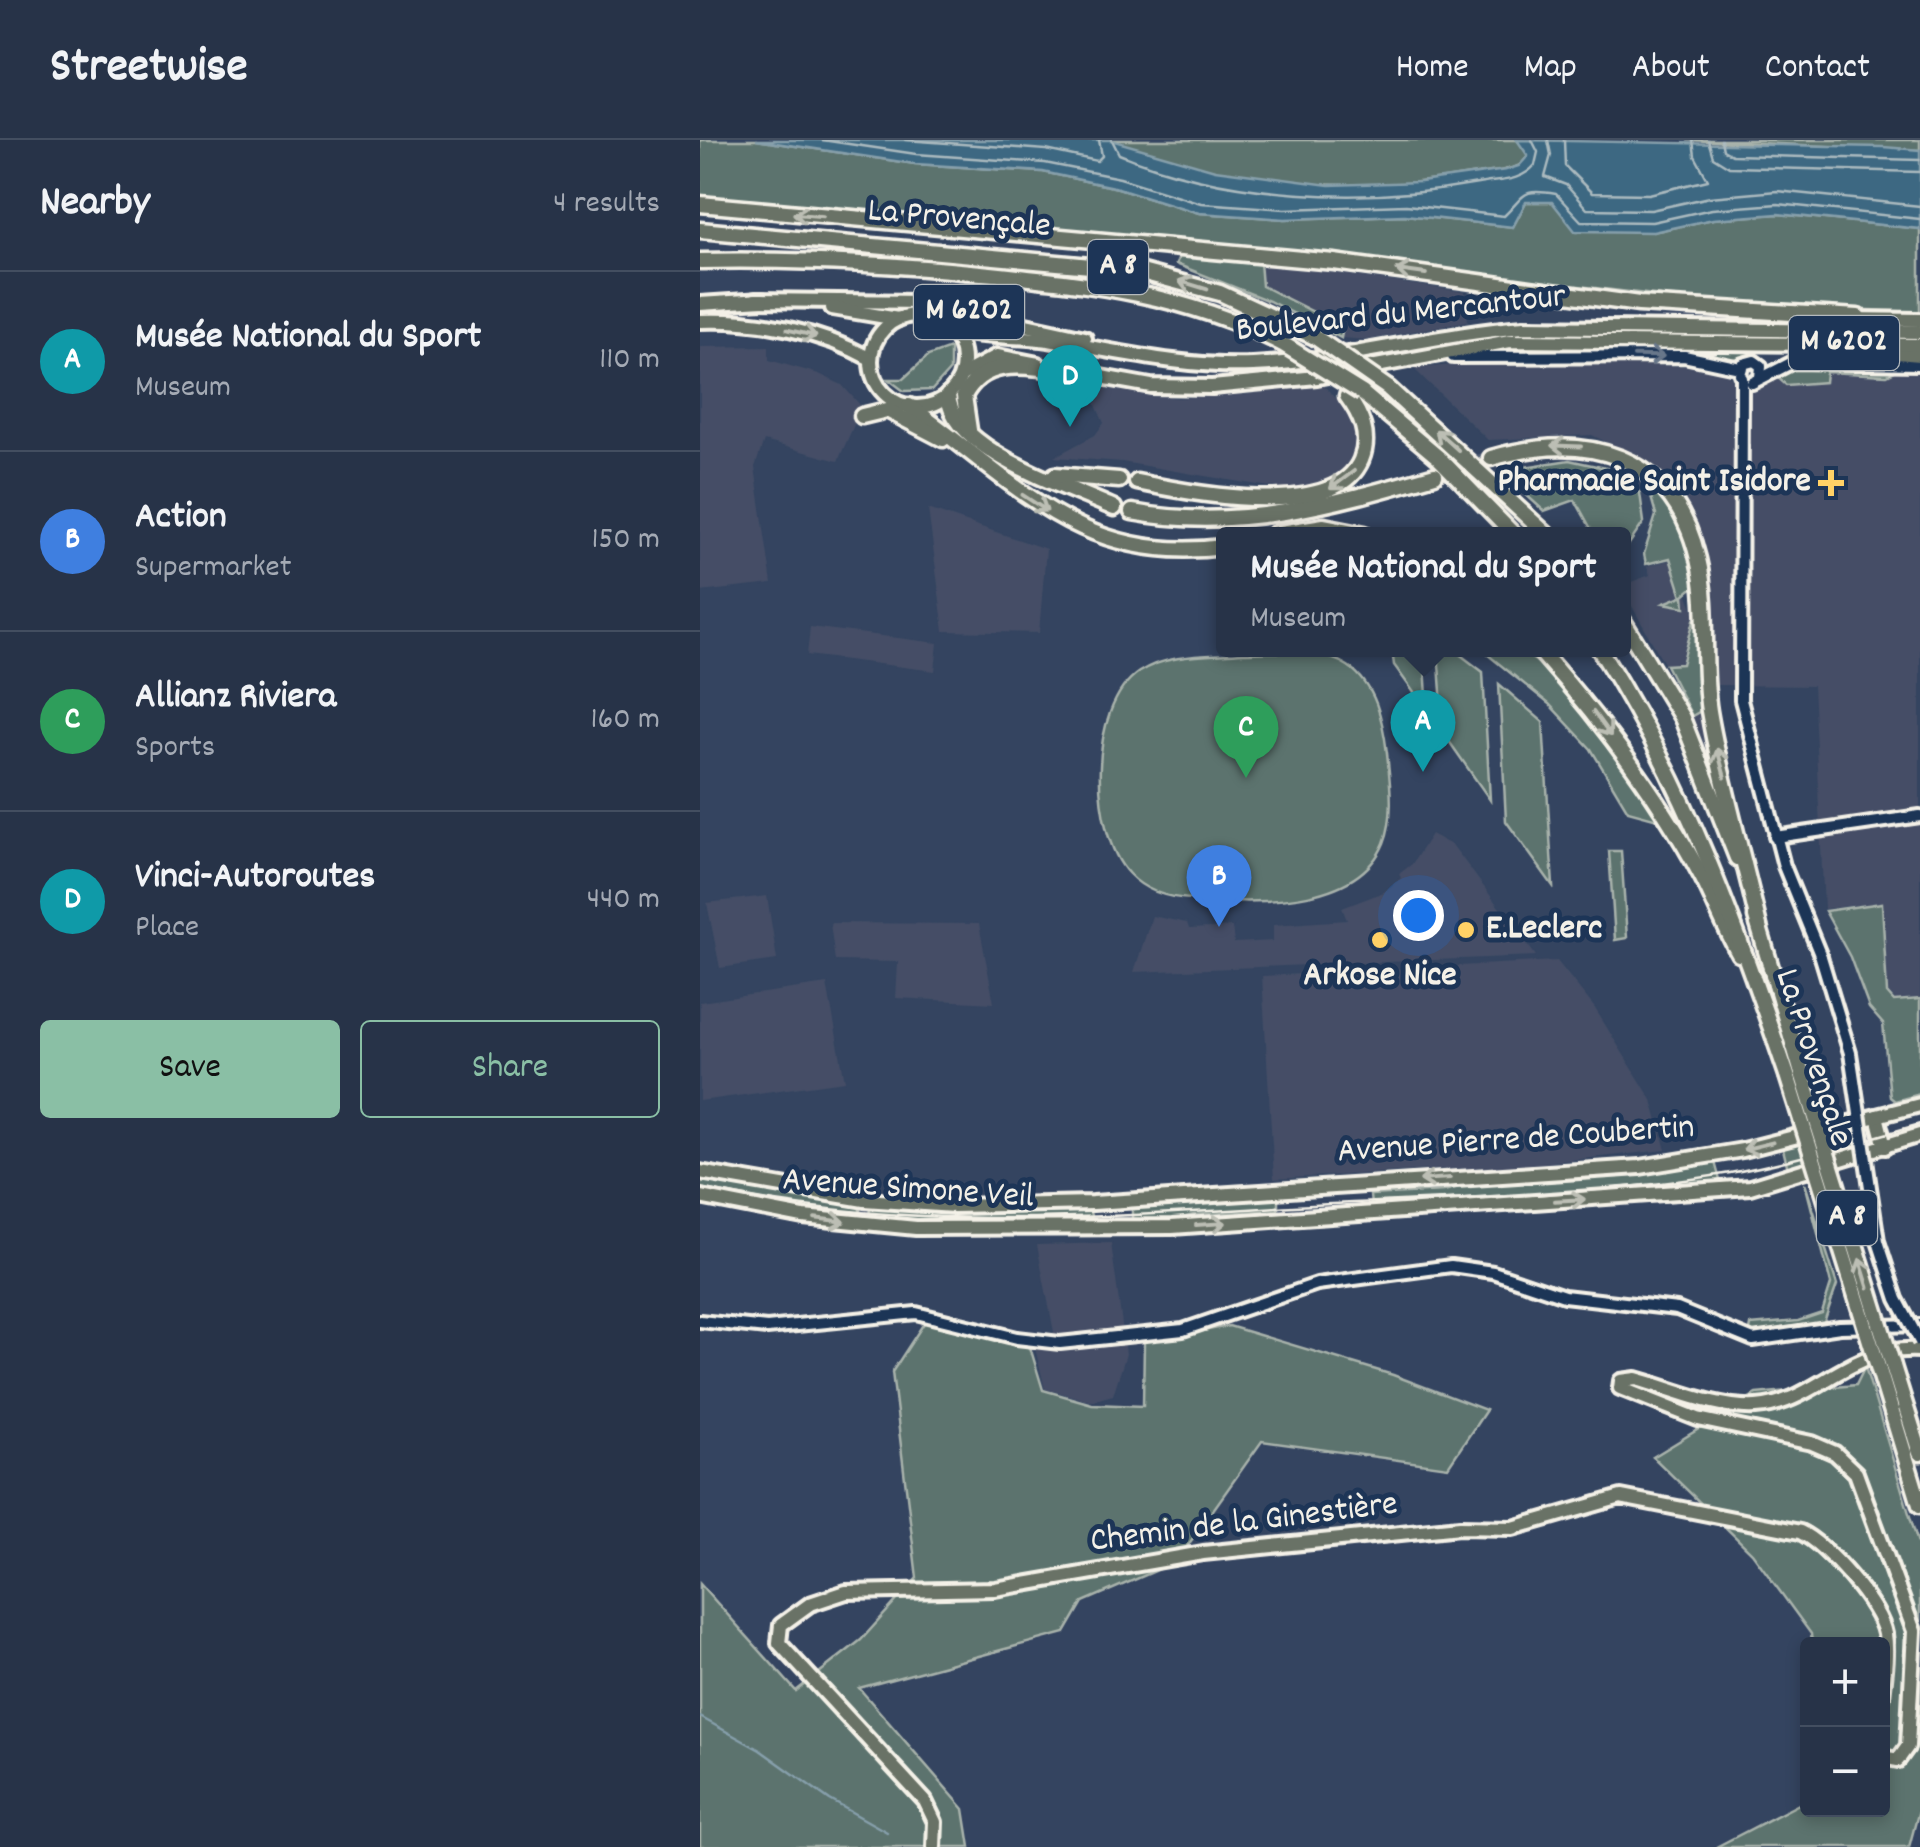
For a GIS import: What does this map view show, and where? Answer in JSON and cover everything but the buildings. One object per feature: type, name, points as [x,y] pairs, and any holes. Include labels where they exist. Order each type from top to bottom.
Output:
[{"type":"highway","points":[[700,204],[1316,260],[1639,304],[1858,318]]},
{"type":"highway","name":"La Provençale","points":[[700,230],[984,252],[1134,270],[1220,294],[1315,338],[1388,388],[1538,527]]},
{"type":"highway","name":"La Provençale","points":[[700,262],[846,262],[1109,286],[1217,312],[1318,364],[1440,458],[1506,527]]},
{"type":"highway","points":[[964,440],[964,396],[987,371],[1020,366],[1070,372]]},
{"type":"highway","points":[[1137,482],[1210,495],[1286,497],[1325,492],[1348,478],[1363,455],[1363,423],[1354,394]]},
{"type":"highway","points":[[948,395],[964,440]]},
{"type":"highway","points":[[909,406],[1012,464],[1044,474],[1114,508]]},
{"type":"highway","points":[[862,416],[887,410],[964,440],[1035,503],[1086,532],[1156,549],[1216,547]]},
{"type":"highway","points":[[1491,458],[1557,444],[1607,451],[1642,470],[1678,511],[1699,560],[1710,715],[1758,926]]},
{"type":"highway","points":[[1044,474],[1119,480]]},
{"type":"highway","points":[[1132,512],[1234,520],[1321,507],[1435,474]]},
{"type":"highway","name":"La Provençale","points":[[1631,633],[1665,685],[1702,760],[1758,926],[1794,1072],[1886,1368],[1920,1505]]},
{"type":"highway","points":[[1546,657],[1590,707],[1642,777],[1702,876],[1760,995]]},
{"type":"highway","name":"La Provençale","points":[[1604,657],[1642,720],[1709,854],[1760,995],[1794,1072]]},
{"type":"highway","name":"La Provençale","points":[[1886,1368],[1920,1454]]},
{"type":"main road","name":"M 6202","points":[[756,300],[898,319]]},
{"type":"main road","name":"M 6202","points":[[700,304],[756,300],[921,302],[1180,361]]},
{"type":"main road","points":[[926,315],[951,329],[963,355],[962,374],[948,395],[923,407],[909,406],[884,392],[871,359],[879,335],[898,319],[926,315]]},
{"type":"main road","points":[[1770,334],[1858,318],[1920,320]]},
{"type":"main road","name":"M 6202","points":[[700,320],[729,320],[804,333],[871,359]]},
{"type":"main road","name":"Boulevard du Mercantour","points":[[951,329],[1180,361],[1242,365],[1298,362],[1466,332],[1524,326],[1770,334],[1920,345]]},
{"type":"main road","name":"Boulevard du Mercantour","points":[[962,374],[988,359],[1008,356],[1151,386],[1212,387],[1317,377],[1510,342],[1920,332]]},
{"type":"main road","points":[[1770,334],[1920,355]]},
{"type":"main road","name":"Avenue Pierre de Coubertin","points":[[1112,1202],[1640,1167],[1743,1150],[1920,1105]]},
{"type":"main road","points":[[1877,1116],[1885,1147]]},
{"type":"main road","name":"Avenue Pierre de Coubertin","points":[[1114,1227],[1430,1212],[1726,1189],[1796,1176],[1920,1135]]},
{"type":"main road","name":"Avenue Simone Veil","points":[[700,1172],[807,1192],[917,1204],[1112,1202]]},
{"type":"main road","name":"Avenue Simone Veil","points":[[700,1197],[866,1224],[967,1230],[1114,1227]]},
{"type":"main road","points":[[1890,1758],[1898,1760],[1908,1746],[1914,1631],[1856,1473],[1834,1453],[1812,1442],[1698,1419],[1620,1388],[1621,1382],[1636,1379],[1756,1407],[1790,1397],[1868,1356],[1920,1350]]},
{"type":"main road","name":"Chemin de la Ginestière","points":[[934,1847],[935,1822],[925,1800],[780,1643],[781,1625],[810,1604],[861,1590],[995,1589],[1204,1553],[1460,1527],[1513,1528],[1600,1500],[1632,1498],[1800,1532],[1817,1543],[1870,1603],[1882,1624],[1882,1637]]},
{"type":"street","points":[[1412,358],[1684,356],[1749,377],[1793,362],[1920,364]]},
{"type":"street","points":[[1749,377],[1744,416],[1741,700],[1784,866],[1821,956],[1844,1028],[1884,1267],[1920,1342]]},
{"type":"street","points":[[1775,837],[1920,816]]},
{"type":"street","points":[[700,1321],[767,1328],[916,1313],[1037,1342],[1060,1343],[1182,1330],[1317,1284],[1452,1266],[1482,1270],[1564,1296],[1677,1309],[1753,1340],[1840,1327],[1920,1325]]},
{"type":"shaded area","points":[[1260,262],[1465,292],[1468,321],[1368,340],[1341,338],[1342,326],[1262,286]]},
{"type":"shaded area","points":[[769,346],[769,360],[842,385],[862,407],[838,461],[764,441],[755,467],[772,584],[700,592],[700,347]]},
{"type":"shaded area","points":[[1511,361],[1720,367],[1739,385],[1763,388],[1788,370],[1920,367],[1920,998],[1895,1000],[1888,992],[1883,902],[1824,909],[1813,686],[1717,685],[1708,582],[1690,510],[1652,465],[1592,435],[1488,440],[1413,368]]},
{"type":"shaded area","points":[[1320,382],[1351,413],[1357,446],[1339,478],[1312,488],[1288,490],[1122,462],[1054,457],[1095,435],[1104,423],[1091,394],[1095,387],[1178,398],[1249,394]]},
{"type":"shaded area","points":[[928,509],[1046,549],[1039,633],[944,631]]},
{"type":"shaded area","points":[[1674,559],[1700,626],[1719,781],[1689,708],[1631,604],[1631,582],[1650,575],[1647,566]]},
{"type":"shaded area","points":[[810,627],[938,643],[935,671],[807,655]]},
{"type":"shaded area","points":[[1431,834],[1453,846],[1536,956],[1134,972],[1152,916],[1187,923],[1189,929],[1232,927],[1234,943],[1273,941],[1273,925],[1347,920],[1342,908],[1384,892],[1401,878],[1399,874],[1412,864]]},
{"type":"shaded area","points":[[767,896],[777,960],[720,968],[707,903]]},
{"type":"shaded area","points":[[830,923],[979,924],[994,1003],[896,998],[898,962],[835,961]]},
{"type":"shaded area","points":[[1557,961],[1594,1007],[1652,1100],[1666,1150],[1525,1165],[1274,1179],[1262,976]]},
{"type":"shaded area","points":[[827,984],[845,1081],[700,1101],[700,1002]]},
{"type":"shaded area","points":[[1111,1243],[1126,1354],[1113,1395],[1091,1401],[1045,1389],[1035,1348],[1054,1332],[1037,1245]]},
{"type":"green space","points":[[700,140],[756,140],[915,164],[1043,172],[1118,188],[1199,213],[1285,219],[1405,215],[1513,227],[1526,202],[1552,202],[1653,232],[1713,219],[1778,214],[1920,229],[1920,312],[1739,305],[1181,239],[731,202],[700,196]]},
{"type":"green space","points":[[1111,140],[1517,140],[1529,153],[1522,164],[1510,169],[1425,181],[1334,185],[1242,176],[1197,167]]},
{"type":"green space","points":[[1687,140],[1920,140],[1920,150]]},
{"type":"green space","points":[[1181,253],[1260,262],[1262,286],[1343,327],[1341,338],[1269,301],[1176,264]]},
{"type":"green space","points":[[1602,344],[1754,349],[1755,354],[1733,359],[1688,353],[1490,350]]},
{"type":"green space","points":[[950,348],[950,370],[932,390],[904,391],[888,379],[903,379],[928,356]]},
{"type":"green space","points":[[1801,366],[1899,369],[1887,375],[1826,372],[1825,382],[1786,385],[1776,376]]},
{"type":"green space","points":[[1569,460],[1610,469],[1640,493],[1644,522],[1631,541],[1631,527],[1590,527],[1575,500],[1544,511],[1513,483],[1506,470]]},
{"type":"green space","points":[[1646,479],[1672,515],[1689,556],[1696,585],[1684,595],[1685,607],[1664,603],[1682,596],[1670,558],[1646,564],[1644,554],[1656,515]]},
{"type":"green space","points":[[1694,620],[1700,626],[1704,709],[1692,716],[1666,665],[1682,664]]},
{"type":"green space","points":[[1189,656],[1327,657],[1348,666],[1365,683],[1380,716],[1391,810],[1384,843],[1370,865],[1350,881],[1299,898],[1242,901],[1182,898],[1157,892],[1129,874],[1116,854],[1101,800],[1103,740],[1110,712],[1122,689],[1139,672],[1163,661]]},
{"type":"green space","points":[[1393,657],[1424,657],[1428,712],[1394,665]]},
{"type":"green space","points":[[1438,657],[1463,657],[1483,672],[1490,800],[1444,734]]},
{"type":"green space","points":[[1491,657],[1528,657],[1562,684],[1599,727],[1661,820],[1628,811],[1591,749],[1549,704]]},
{"type":"green space","points":[[1499,684],[1543,722],[1553,886],[1506,821]]},
{"type":"green space","points":[[1609,851],[1621,851],[1627,938],[1615,940]]},
{"type":"green space","points":[[1882,903],[1887,993],[1894,1001],[1920,999],[1920,1094],[1895,1101],[1890,1097],[1883,1024],[1869,1008],[1850,957],[1825,911]]},
{"type":"green space","points":[[1857,1125],[1862,1150],[1788,1169],[1782,1145]]},
{"type":"green space","points":[[1715,1162],[1721,1184],[1371,1206],[1370,1195],[1444,1191],[1478,1182],[1593,1178]]},
{"type":"green space","points":[[700,1177],[860,1204],[860,1217],[700,1193]]},
{"type":"green space","points":[[1805,1183],[1837,1285],[1824,1322],[1812,1328],[1749,1336],[1751,1325],[1798,1321],[1822,1313],[1831,1284]]},
{"type":"green space","points":[[1278,1199],[1278,1210],[1194,1215],[1160,1223],[1132,1221],[1132,1205]]},
{"type":"green space","points":[[870,1207],[1089,1208],[1092,1220],[916,1224],[869,1218]]},
{"type":"green space","points":[[926,1320],[1030,1347],[1043,1390],[1092,1404],[1143,1406],[1144,1342],[1229,1326],[1393,1375],[1486,1410],[1448,1467],[1262,1441],[1176,1562],[1083,1602],[1065,1633],[859,1688],[964,1809],[970,1847],[700,1847],[700,1584],[796,1691],[861,1640],[917,1578],[892,1372]]},
{"type":"green space","points":[[1865,1367],[1920,1550],[1920,1806],[1909,1847],[1716,1847],[1800,1804],[1800,1817],[1890,1817],[1890,1637],[1811,1637],[1752,1553],[1653,1457],[1756,1394],[1856,1385]]},
{"type":"water","points":[[756,140],[1111,140],[1215,170],[1329,185],[1421,182],[1506,170],[1519,166],[1528,156],[1517,140],[1883,147],[1920,150],[1920,229],[1778,214],[1713,219],[1653,232],[1575,231],[1552,202],[1526,202],[1513,227],[1405,215],[1285,219],[1199,213],[1118,188],[1043,172],[915,164]]},
{"type":"waterway","points":[[700,1717],[760,1750],[830,1800],[887,1832]]},
{"type":"tunnel","points":[[1435,475],[1491,458]]},
{"type":"tram line","points":[[700,1188],[848,1211],[996,1218],[1512,1196],[1622,1188],[1730,1173],[1920,1124]]},
{"type":"place","name":"Vinci-Autoroutes","points":[[1070,427]]},
{"type":"place","name":"Pharmacie Saint Isidore","points":[[1831,483]]},
{"type":"place","name":"Musée National du Sport","points":[[1423,772]]},
{"type":"place","name":"Allianz Riviera","points":[[1246,778]]},
{"type":"place","name":"Action","points":[[1219,927]]},
{"type":"place","name":"E.Leclerc","points":[[1466,930]]},
{"type":"place","name":"Arkose Nice","points":[[1380,940]]}]
